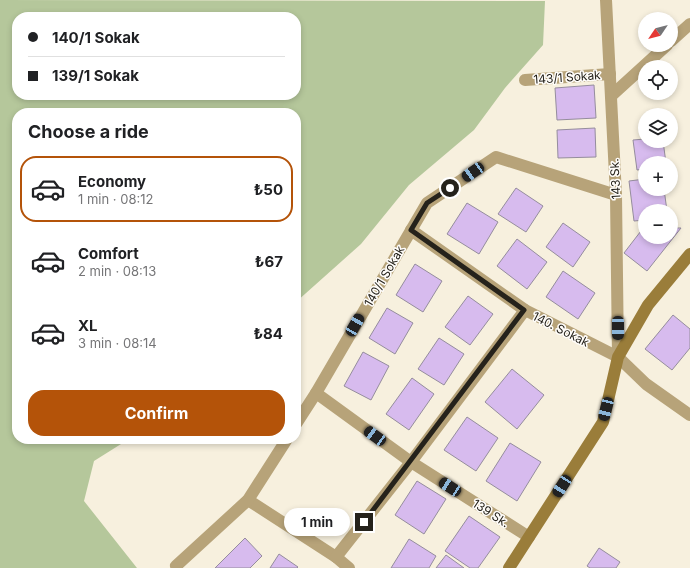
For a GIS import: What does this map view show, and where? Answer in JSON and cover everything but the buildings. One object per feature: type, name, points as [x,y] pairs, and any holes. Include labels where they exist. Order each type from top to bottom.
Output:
[{"type":"street","name":"143 Sk.","points":[[606,0],[616,194],[618,358]]},
{"type":"street","points":[[678,35],[690,24]]},
{"type":"street","points":[[611,96],[659,52]]},
{"type":"street","name":"143/1 Sokak","points":[[525,80],[610,74]]},
{"type":"street","name":"140/1 Sokak","points":[[301,416],[427,203],[496,157],[616,194]]},
{"type":"street","name":"140. Sokak","points":[[411,230],[524,310],[618,358],[646,384],[690,415]]},
{"type":"street","points":[[509,568],[603,422],[618,358],[648,305],[690,254]]},
{"type":"street","points":[[336,558],[411,462],[524,310]]},
{"type":"street","name":"139 Sk.","points":[[316,393],[411,462],[529,537]]},
{"type":"street","points":[[177,567],[248,500],[284,444]]},
{"type":"street","points":[[248,500],[349,568]]},
{"type":"green space","points":[[0,0],[545,1],[543,45],[505,88],[474,130],[409,185],[361,244],[301,298],[301,108],[12,108],[12,444],[121,444],[94,461],[84,501],[137,568],[0,568]]},
{"type":"route","points":[[364,522],[411,462],[524,310],[411,230],[427,203],[450,188]]}]
